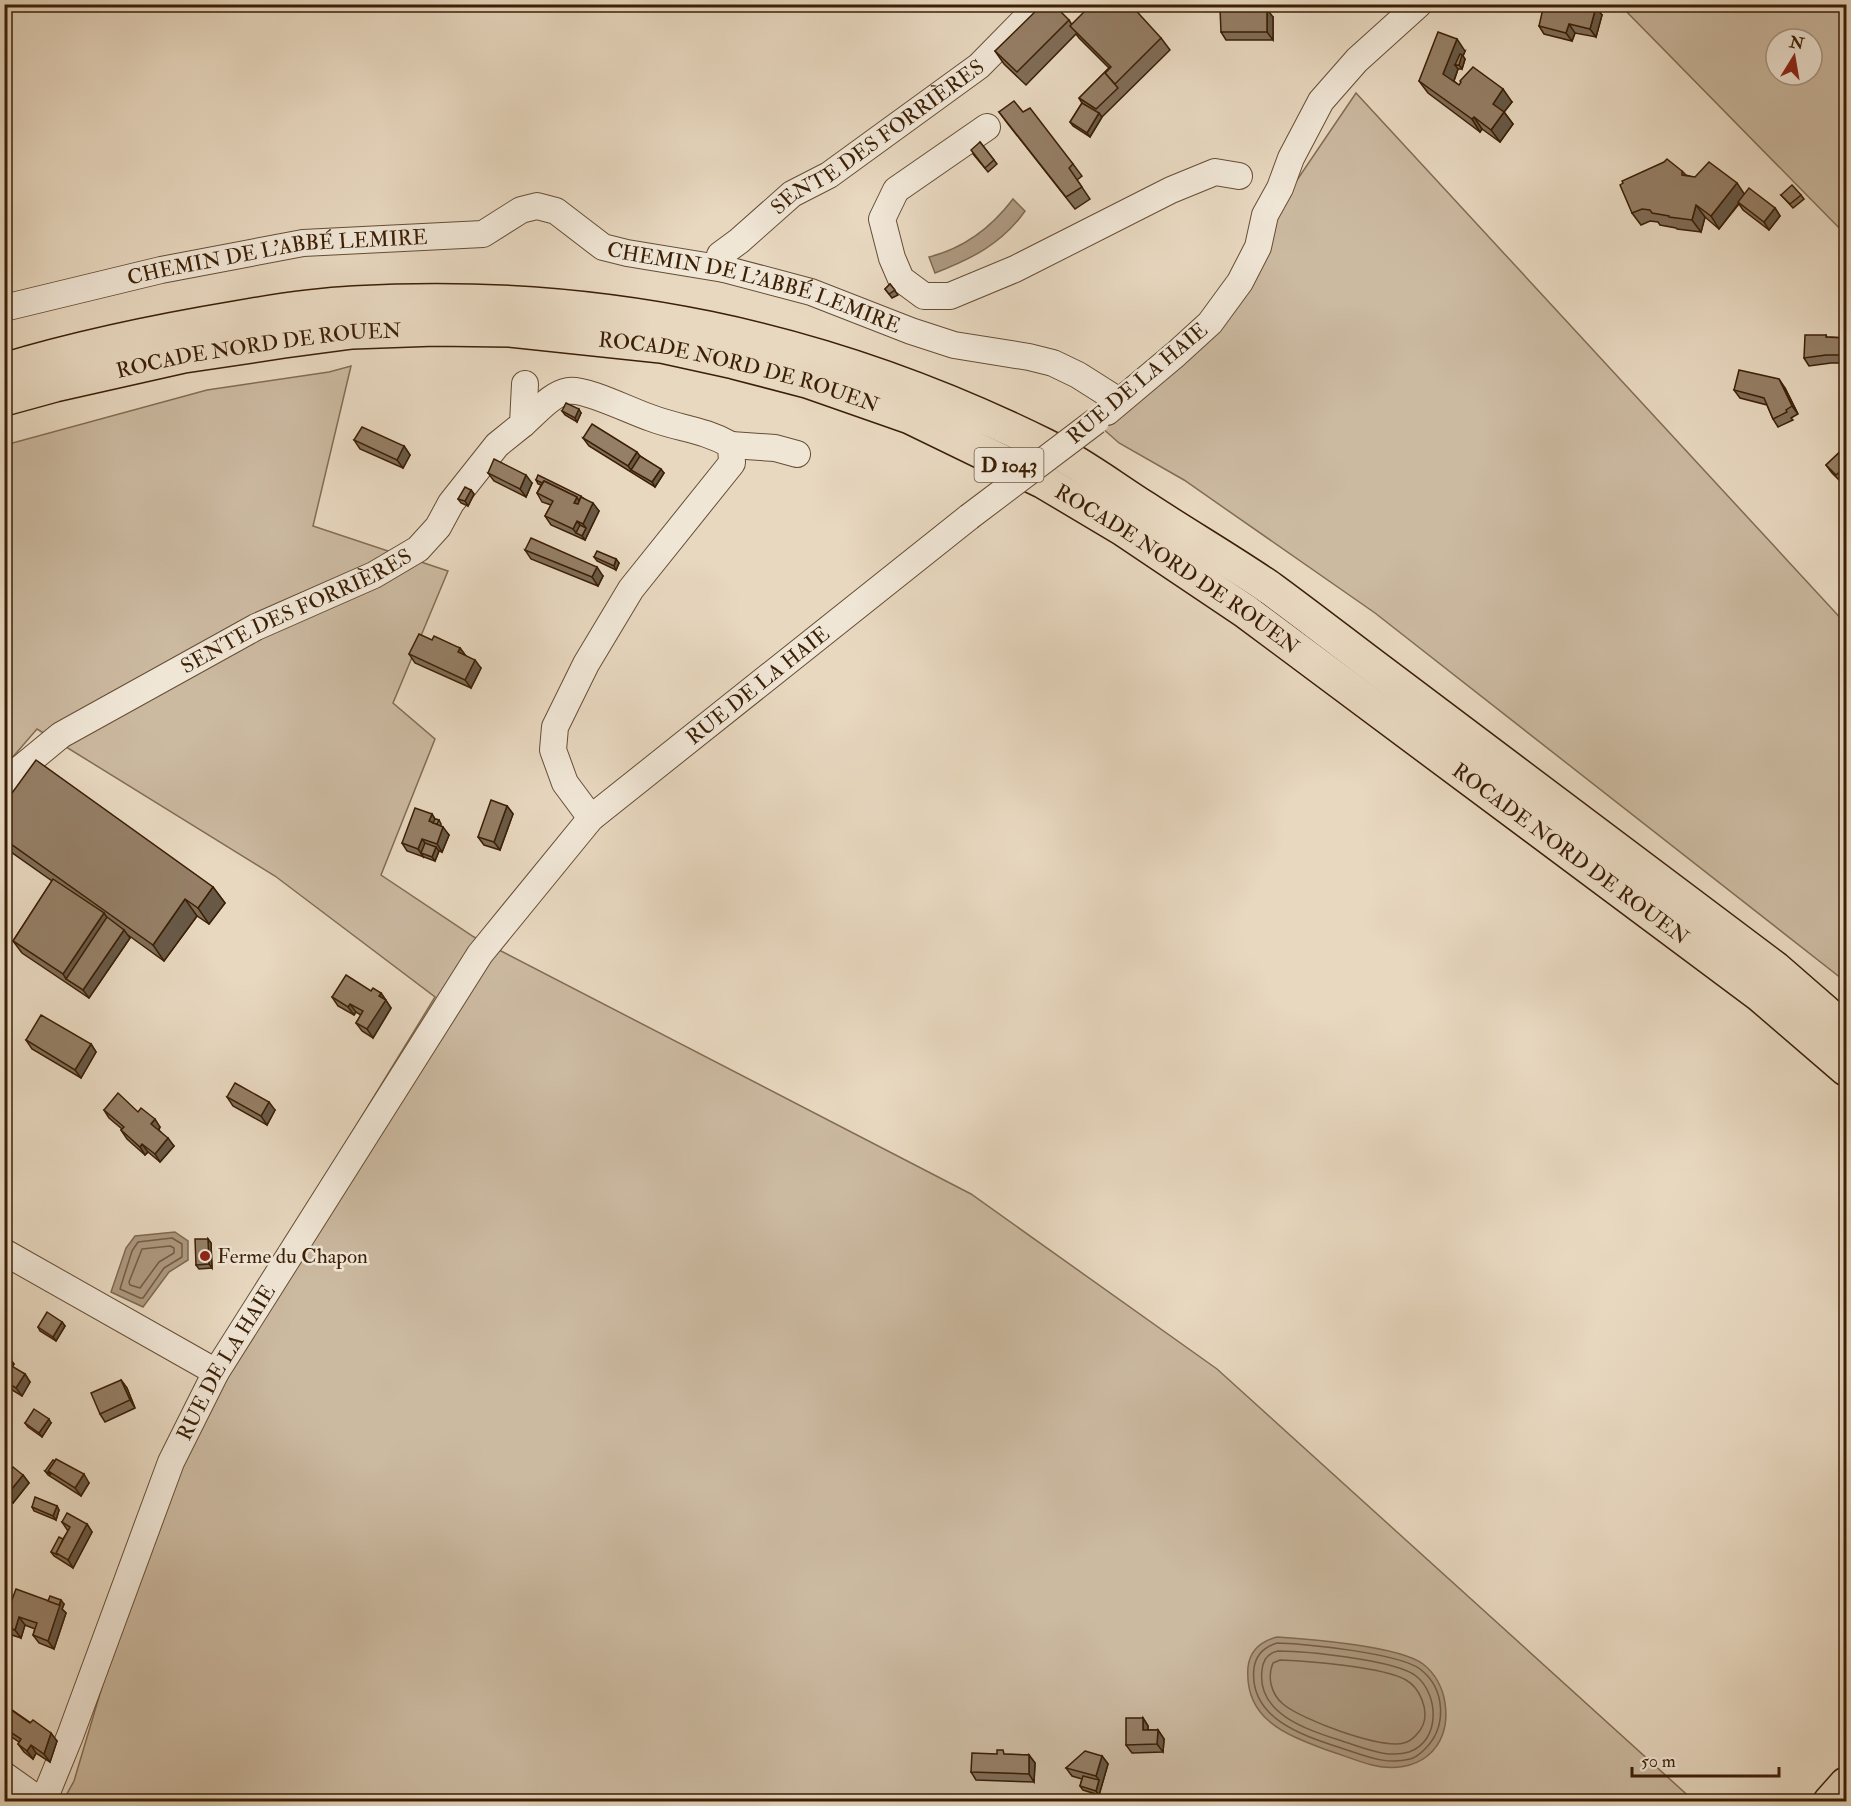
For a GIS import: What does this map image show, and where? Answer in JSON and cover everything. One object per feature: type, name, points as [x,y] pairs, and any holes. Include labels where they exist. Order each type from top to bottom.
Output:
[{"type":"main road","name":"ROCADE NORD DE ROUEN","points":[[4,370],[48,357],[178,328],[264,313],[349,303],[439,300],[512,301],[664,318],[740,334],[814,354],[949,401],[1049,447],[1268,587],[1776,969],[1846,1029]]},
{"type":"main road","name":"ROCADE NORD DE ROUEN","points":[[4,399],[184,356],[284,341],[352,332],[435,329],[499,330],[661,346],[807,381],[910,417],[1044,482],[1123,529],[1245,611],[1760,995],[1846,1069]]},
{"type":"main road","points":[[1830,1802],[1846,1785]]},
{"type":"street","name":"SENTE DES FORRIÈRES","points":[[724,269],[720,255],[792,194],[829,175],[979,66],[1040,4]]},
{"type":"street","name":"RUE DE LA HAIE","points":[[43,1802],[70,1736],[171,1462],[216,1372],[480,954],[591,818],[969,518],[1096,421],[1210,323],[1240,282],[1258,247],[1265,215],[1280,188],[1290,158],[1321,101],[1357,60],[1419,4]]},
{"type":"street","points":[[987,126],[896,190],[882,219],[892,258],[901,279],[924,296],[950,296],[1015,268],[1171,190],[1215,172],[1239,176]]},
{"type":"street","name":"CHEMIN DE L'ABBÉ LEMIRE","points":[[4,308],[161,270],[303,243],[483,234],[521,210],[537,206],[556,211],[603,247],[724,269],[810,292],[911,332],[954,345],[1053,363],[1078,375],[1119,401]]},
{"type":"street","points":[[523,424],[525,384]]},
{"type":"street","points":[[523,424],[557,394],[569,390],[583,392],[654,420],[713,435],[731,445],[776,448],[797,454]]},
{"type":"street","name":"SENTE DES FORRIÈRES","points":[[4,782],[61,735],[256,627],[374,575],[418,549],[438,527],[449,506],[497,445],[523,424]]},
{"type":"street","points":[[591,818],[565,783],[553,750],[555,727],[586,664],[630,589],[732,463],[731,445]]},
{"type":"street","points":[[4,1252],[216,1372]]},
{"type":"street","points":[[4,1775],[43,1802]]},
{"type":"shaded area","points":[[1620,5],[1846,5],[1846,235]]},
{"type":"shaded area","points":[[1356,93],[1846,624],[1846,982],[1375,613],[1184,480],[1119,443],[1092,419],[1196,329]]},
{"type":"shaded area","points":[[351,366],[313,526],[448,571],[393,703],[435,739],[381,875],[474,937],[971,1194],[1217,1369],[1694,1801],[63,1801],[74,1781],[185,1408],[435,997],[275,876],[37,729],[5,766],[5,445],[207,390],[329,372]]},
{"type":"water","points":[[1013,199],[1025,211],[1006,233],[973,256],[935,273],[929,257],[954,248],[976,236],[996,219]]},
{"type":"water","points":[[175,1232],[188,1241],[188,1260],[169,1272],[143,1307],[111,1292],[126,1248],[135,1236]]},
{"type":"water","points":[[1277,1637],[1375,1648],[1395,1652],[1423,1664],[1438,1681],[1445,1703],[1446,1720],[1437,1746],[1428,1756],[1416,1763],[1403,1767],[1388,1767],[1372,1765],[1324,1749],[1281,1730],[1260,1711],[1248,1685],[1249,1661],[1254,1651],[1266,1641]]},
{"type":"building","points":[[1043,4],[1053,4],[1069,20],[1017,72],[995,51]]},
{"type":"building","points":[[1092,4],[1130,4],[1161,38],[1115,84],[1105,73],[1111,67],[1070,26]]},
{"type":"building","points":[[1544,4],[1588,4],[1596,7],[1590,29],[1569,24],[1566,33],[1539,26]]},
{"type":"building","points":[[1220,9],[1267,9],[1267,32],[1221,32]]},
{"type":"building","points":[[1438,32],[1457,39],[1443,74],[1459,85],[1473,67],[1503,89],[1493,104],[1504,112],[1491,130],[1419,81]]},
{"type":"building","points":[[1460,54],[1462,55],[1459,65],[1455,65]]},
{"type":"building","points":[[1110,67],[1105,73],[1118,88],[1096,109],[1079,98]]},
{"type":"building","points":[[1014,101],[1023,112],[1030,108],[1073,164],[1069,168],[1082,187],[1066,197],[999,112]]},
{"type":"building","points":[[1082,103],[1099,113],[1087,133],[1070,122]]},
{"type":"building","points":[[980,142],[994,160],[985,168],[971,150]]},
{"type":"building","points":[[1667,159],[1682,171],[1682,175],[1695,177],[1709,162],[1737,183],[1711,216],[1696,205],[1692,220],[1669,217],[1642,209],[1632,213],[1620,185],[1622,181]]},
{"type":"building","points":[[1792,185],[1801,195],[1790,204],[1781,195]]},
{"type":"building","points":[[1749,188],[1775,208],[1764,222],[1738,202]]},
{"type":"building","points":[[890,284],[895,290],[889,294],[885,289]]},
{"type":"building","points":[[1805,335],[1846,338],[1846,355],[1804,358]]},
{"type":"building","points":[[1739,370],[1779,379],[1792,406],[1786,410],[1787,412],[1773,419],[1764,398],[1734,390]]},
{"type":"building","points":[[566,403],[579,409],[575,418],[562,411]]},
{"type":"building","points":[[592,424],[637,452],[628,466],[583,438]]},
{"type":"building","points":[[362,427],[404,446],[397,460],[354,440]]},
{"type":"building","points":[[1846,446],[1846,472],[1843,469],[1836,475],[1826,465]]},
{"type":"building","points":[[640,456],[661,469],[652,482],[631,470]]},
{"type":"building","points":[[494,459],[526,475],[520,489],[488,473]]},
{"type":"building","points":[[538,475],[581,496],[579,501],[577,497],[544,481],[542,483],[536,480]]},
{"type":"building","points":[[544,481],[577,497],[574,503],[578,504],[581,497],[593,503],[583,524],[577,521],[573,529],[545,516],[553,501],[537,493]]},
{"type":"building","points":[[465,487],[471,490],[465,501],[458,499]]},
{"type":"building","points":[[580,525],[586,528],[582,536],[576,533]]},
{"type":"building","points":[[531,538],[597,567],[592,577],[525,550]]},
{"type":"building","points":[[597,551],[616,559],[614,566],[594,557]]},
{"type":"building","points":[[419,634],[432,640],[434,636],[460,648],[458,652],[475,660],[465,680],[409,654]]},
{"type":"building","points":[[36,760],[213,887],[198,908],[185,899],[153,945],[4,839],[4,804]]},
{"type":"building","points":[[491,800],[507,806],[494,842],[478,837]]},
{"type":"building","points":[[415,808],[432,814],[429,821],[443,827],[437,844],[422,839],[418,849],[402,843]]},
{"type":"building","points":[[425,843],[436,847],[432,857],[421,853]]},
{"type":"building","points":[[53,879],[104,913],[63,974],[13,941]]},
{"type":"building","points":[[107,917],[124,930],[83,990],[66,979]]},
{"type":"building","points":[[346,975],[371,991],[373,988],[381,993],[379,996],[386,1000],[367,1029],[356,1023],[363,1011],[350,1004],[348,1007],[332,997]]},
{"type":"building","points":[[41,1015],[91,1044],[75,1070],[26,1040]]},
{"type":"building","points":[[235,1083],[269,1102],[261,1116],[227,1097]]},
{"type":"building","points":[[118,1093],[138,1112],[141,1108],[155,1119],[151,1124],[168,1138],[155,1154],[142,1144],[140,1147],[121,1130],[124,1127],[104,1110]]},
{"type":"building","name":"Ferme du Chapon","points":[[195,1239],[208,1239],[209,1264],[196,1265]]},
{"type":"building","points":[[47,1312],[62,1322],[53,1337],[38,1327]]},
{"type":"building","points":[[4,1353],[8,1356],[5,1362],[25,1374],[16,1388],[4,1381]]},
{"type":"building","points":[[121,1380],[130,1400],[100,1414],[91,1393]]},
{"type":"building","points":[[34,1409],[49,1419],[39,1433],[25,1423]]},
{"type":"building","points":[[56,1459],[84,1474],[75,1488],[48,1471]]},
{"type":"building","points":[[53,1460],[55,1461],[48,1471],[51,1475],[45,1471]]},
{"type":"building","points":[[4,1465],[11,1470],[13,1467],[23,1475],[7,1495],[4,1493]]},
{"type":"building","points":[[35,1497],[57,1506],[53,1516],[32,1507]]},
{"type":"building","points":[[67,1513],[87,1524],[68,1560],[56,1553],[70,1527],[62,1522]]},
{"type":"building","points":[[59,1537],[63,1539],[56,1553],[58,1555],[51,1552]]},
{"type":"building","points":[[16,1589],[60,1605],[48,1641],[33,1635],[37,1623],[19,1617],[15,1630],[4,1626]]},
{"type":"building","points":[[50,1596],[61,1600],[59,1605],[48,1601]]},
{"type":"building","points":[[4,1705],[30,1723],[33,1720],[51,1733],[44,1754],[31,1745],[27,1751],[18,1744],[21,1739],[4,1728]]},
{"type":"building","points":[[1126,1718],[1143,1718],[1143,1730],[1158,1730],[1157,1744],[1126,1745]]},
{"type":"building","points":[[997,1750],[1003,1750],[1004,1754],[1029,1755],[1029,1774],[971,1772],[972,1753],[997,1754]]},
{"type":"building","points":[[1085,1751],[1102,1756],[1096,1776],[1066,1768]]},
{"type":"building","points":[[1083,1776],[1099,1780],[1096,1791],[1080,1786]]},
{"type":"place","name":"Ferme du Chapon","points":[[205,1256]]}]
